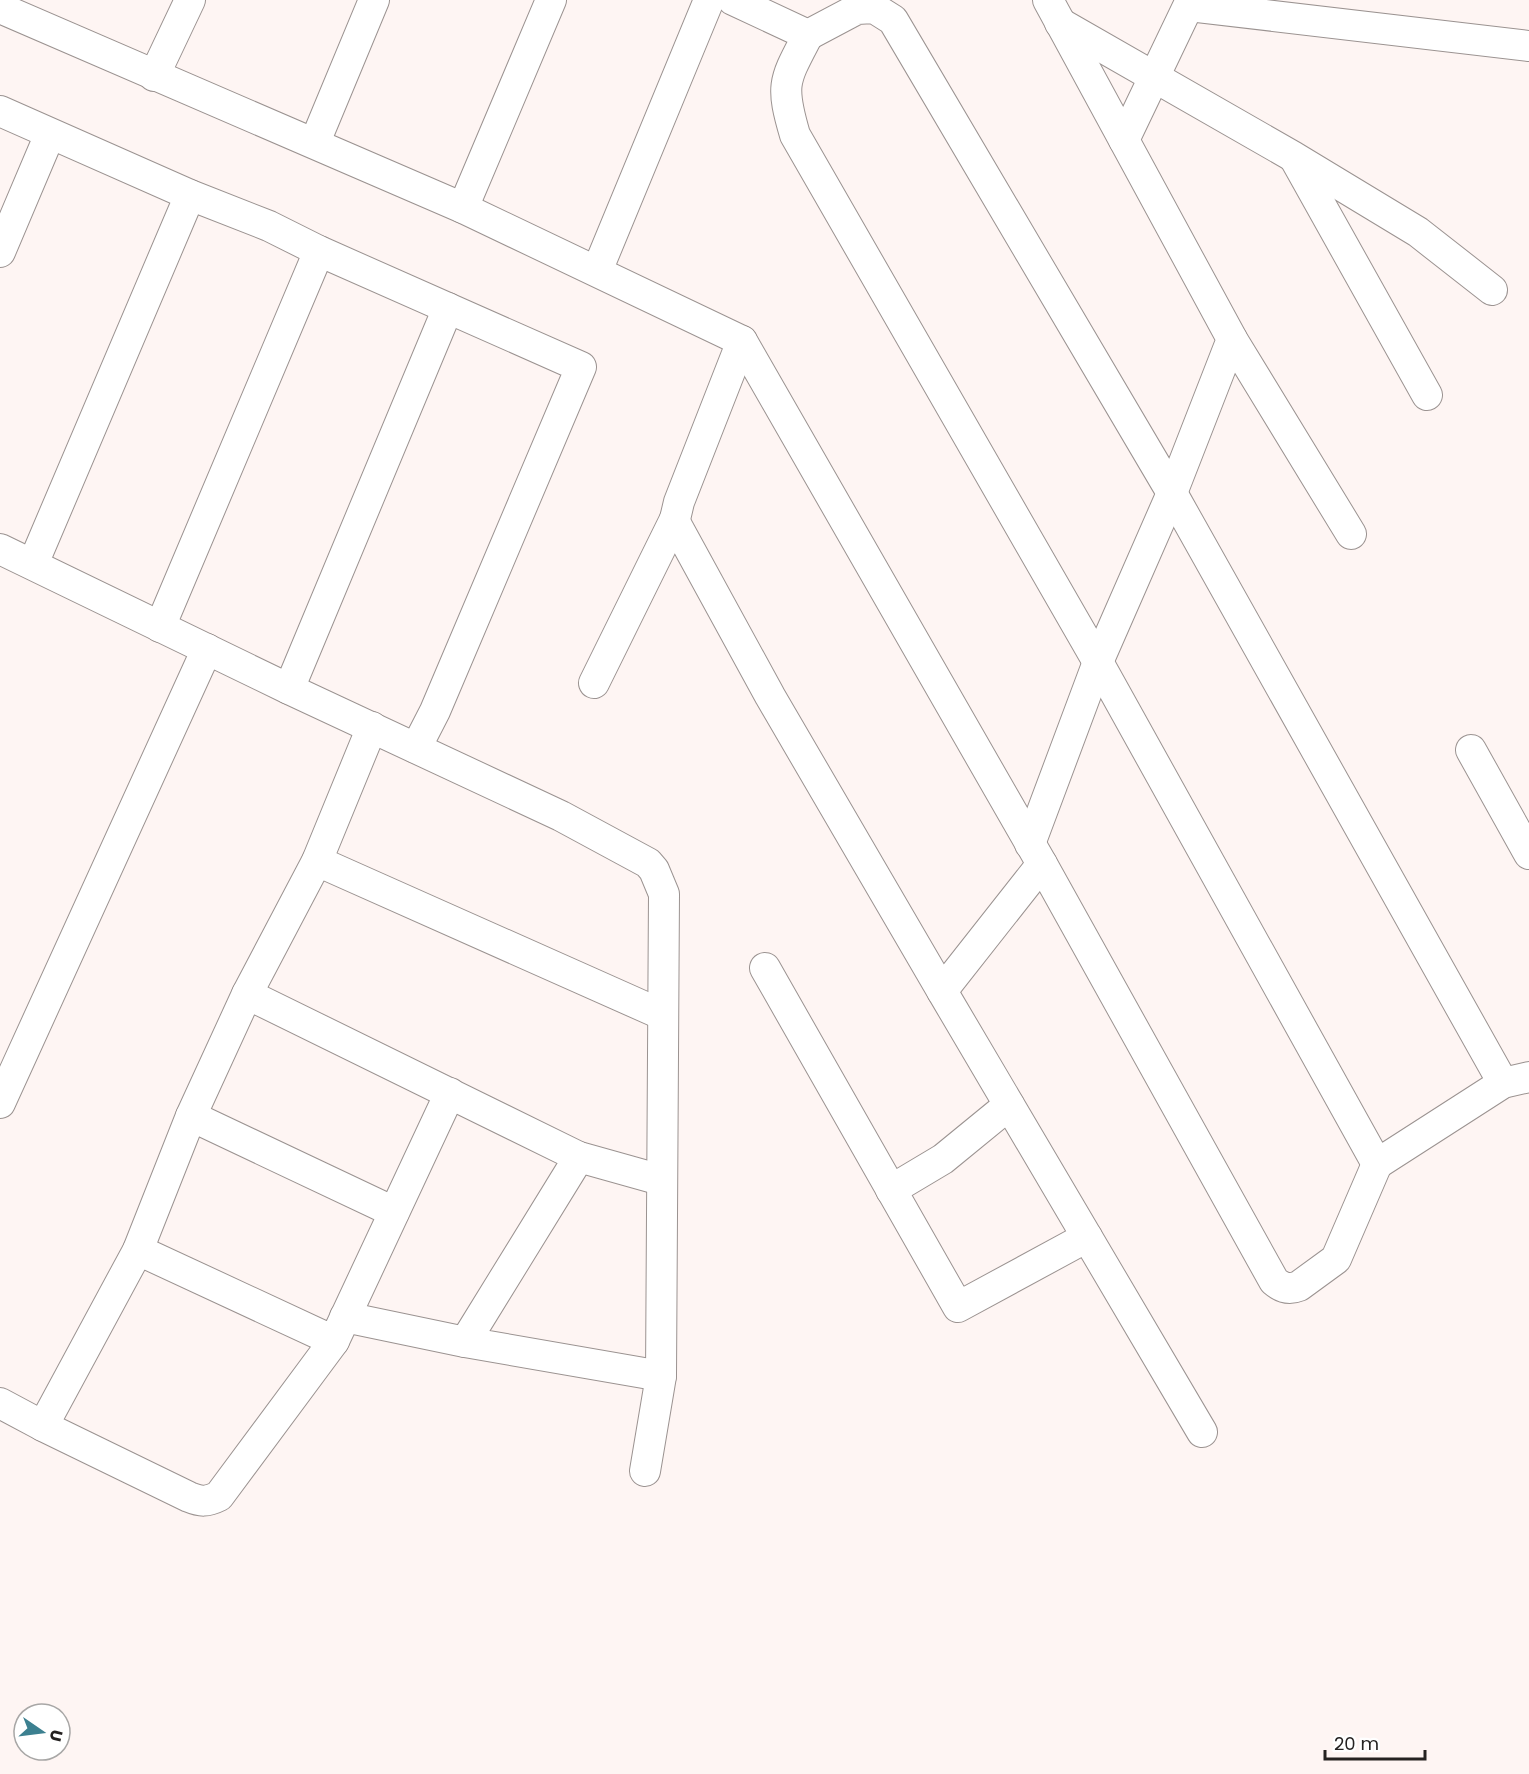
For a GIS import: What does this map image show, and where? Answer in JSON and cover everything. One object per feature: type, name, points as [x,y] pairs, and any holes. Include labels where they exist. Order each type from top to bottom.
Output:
[{"type":"street","points":[[154,76],[190,0]]},
{"type":"street","points":[[315,142],[374,0]]},
{"type":"street","points":[[463,208],[551,0]]},
{"type":"street","points":[[597,271],[709,0]]},
{"type":"street","points":[[744,3],[808,35]]},
{"type":"street","points":[[1124,140],[1190,3],[1529,46]]},
{"type":"street","points":[[0,8],[154,76],[315,142],[463,208],[742,341],[1036,854],[1268,1271],[1279,1286],[1292,1288],[1299,1286],[1336,1259],[1377,1164],[1516,1080],[893,20],[874,8],[857,9],[808,35],[786,77],[785,101],[795,135],[1098,662],[1377,1164]]},
{"type":"street","points":[[1054,12],[1153,76],[1418,232],[1492,290]]},
{"type":"street","points":[[1054,12],[1232,339],[1351,534]]},
{"type":"street","points":[[0,111],[190,195],[269,226],[319,251],[581,366],[435,711],[417,748]]},
{"type":"street","points":[[0,252],[50,134]]},
{"type":"street","points":[[1294,157],[1426,395]]},
{"type":"street","points":[[33,564],[190,195]]},
{"type":"street","points":[[160,627],[319,251]]},
{"type":"street","points":[[289,689],[448,308]]},
{"type":"street","points":[[942,991],[1036,854],[1098,662],[1172,493],[1232,339]]},
{"type":"street","points":[[594,683],[675,519],[679,502],[742,341]]},
{"type":"street","points":[[675,519],[680,535],[764,686],[1202,1432]]},
{"type":"street","points":[[0,549],[207,650],[561,816],[648,863],[654,870],[664,894],[661,1376],[645,1471]]},
{"type":"street","points":[[0,1103],[207,650]]},
{"type":"street","points":[[43,1426],[138,1250],[191,1116],[247,994],[317,861],[372,727]]},
{"type":"street","points":[[1471,750],[1529,854]]},
{"type":"street","points":[[317,861],[663,1015]]},
{"type":"street","points":[[765,968],[958,1307],[1087,1237]]},
{"type":"street","points":[[247,994],[579,1157],[661,1180]]},
{"type":"street","points":[[0,1403],[189,1497],[200,1501],[211,1500],[219,1496],[340,1329],[450,1093]]},
{"type":"street","points":[[891,1190],[943,1159],[1009,1105]]},
{"type":"street","points":[[191,1116],[394,1212]]},
{"type":"street","points":[[465,1342],[579,1157]]},
{"type":"street","points":[[138,1250],[340,1329],[465,1342],[661,1376]]}]
